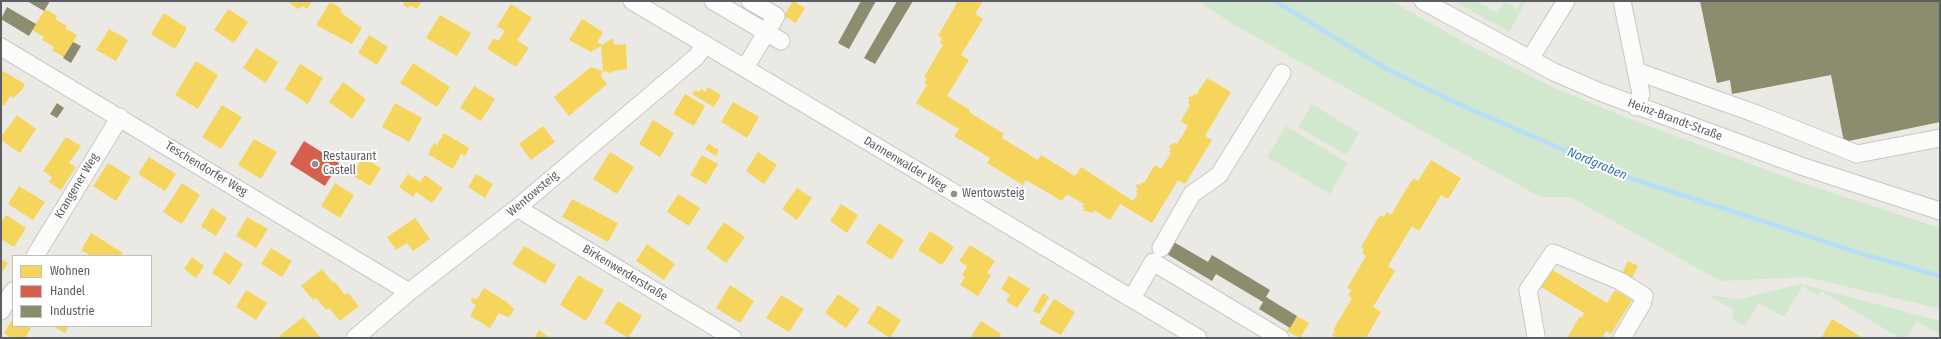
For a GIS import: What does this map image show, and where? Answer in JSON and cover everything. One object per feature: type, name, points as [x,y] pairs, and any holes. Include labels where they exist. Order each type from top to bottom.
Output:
[{"type":"street","name":"Dannenwalder Weg","points":[[632,1],[1198,338]]},
{"type":"street","points":[[713,1],[781,42]]},
{"type":"street","points":[[745,68],[776,16],[750,1]]},
{"type":"street","name":"Heinz-Brandt-Straße","points":[[1423,1],[1554,72],[1636,106],[1801,166],[1940,211]]},
{"type":"street","points":[[1530,59],[1566,1]]},
{"type":"street","points":[[1622,1],[1640,94],[1636,106]]},
{"type":"street","name":"Wentowsteig","points":[[355,338],[410,292],[517,208],[696,57],[705,44]]},
{"type":"street","name":"Teschendorfer Weg","points":[[1,47],[410,292]]},
{"type":"street","points":[[1636,71],[1754,113],[1857,154],[1940,138]]},
{"type":"street","points":[[1162,248],[1192,194],[1219,175],[1282,73]]},
{"type":"street","name":"Krangener Weg","points":[[35,255],[120,117]]},
{"type":"street","name":"Birkenwerderstraße","points":[[517,208],[733,338]]},
{"type":"street","points":[[1535,338],[1536,336],[1528,290],[1553,253],[1620,281],[1644,296],[1642,304],[1622,338]]},
{"type":"street","points":[[1132,298],[1153,262],[1280,338]]},
{"type":"street","points":[[1,311],[12,293]]},
{"type":"green space","points":[[1198,1],[1391,1],[1471,46],[1548,85],[1622,116],[1799,182],[1940,228],[1940,309],[1807,277],[1720,281],[1570,197],[1540,197],[1231,23]]},
{"type":"green space","points":[[1454,1],[1477,1],[1497,13],[1504,3],[1507,3],[1517,9],[1522,1],[1526,1],[1509,32]]},
{"type":"green space","points":[[1312,104],[1359,133],[1346,155],[1298,127]]},
{"type":"green space","points":[[1286,126],[1348,163],[1330,194],[1267,157]]},
{"type":"green space","points":[[1801,284],[1940,321],[1940,335],[1917,321],[1907,338],[1900,338],[1821,291],[1818,295],[1803,286],[1784,317],[1759,303],[1745,326],[1731,318],[1735,311],[1708,295],[1739,299]]},
{"type":"building: Wohnen","points":[[288,1],[312,1],[307,9],[303,6],[298,9]]},
{"type":"building: Wohnen","points":[[405,1],[422,1],[417,9],[410,5],[408,8],[403,5]]},
{"type":"building: Wohnen","points":[[793,1],[805,8],[796,23],[784,16]]},
{"type":"building: Wohnen","points":[[953,1],[983,1],[975,14],[983,19],[961,55],[969,60],[947,96],[1004,134],[1002,138],[1038,160],[1041,155],[1075,176],[1081,167],[1133,201],[1138,193],[1136,192],[1138,188],[1135,187],[1137,184],[1140,185],[1142,182],[1144,183],[1155,165],[1161,169],[1171,153],[1169,152],[1171,148],[1169,147],[1171,144],[1173,145],[1174,142],[1177,144],[1188,126],[1181,121],[1190,105],[1188,103],[1190,100],[1188,99],[1190,96],[1192,97],[1194,94],[1196,95],[1207,78],[1231,92],[1205,136],[1212,140],[1185,184],[1178,180],[1152,223],[1120,204],[1110,220],[1094,210],[1092,213],[1083,210],[1085,208],[1082,207],[1084,204],[1067,194],[1062,201],[1026,180],[1023,185],[987,163],[990,158],[954,136],[959,129],[916,103],[927,85],[924,83],[927,79],[924,77],[943,45],[940,43],[942,38],[938,36],[957,3]]},
{"type":"building: Wohnen","points":[[330,2],[342,9],[340,12],[362,28],[352,44],[316,25]]},
{"type":"building: Wohnen","points":[[511,4],[532,18],[517,40],[529,48],[516,67],[487,49],[494,38],[498,41],[505,31],[497,26]]},
{"type":"building: Wohnen","points":[[45,9],[57,16],[55,19],[67,26],[65,28],[77,35],[64,57],[52,50],[54,47],[42,40],[44,37],[32,30]]},
{"type":"building: Wohnen","points":[[228,9],[248,22],[234,43],[214,30]]},
{"type":"building: Wohnen","points":[[164,13],[187,28],[175,49],[151,34]]},
{"type":"building: Wohnen","points":[[440,15],[471,33],[457,56],[426,38]]},
{"type":"building: Wohnen","points":[[582,19],[603,32],[597,42],[602,45],[613,38],[614,45],[626,44],[627,69],[614,71],[611,73],[604,71],[600,75],[607,84],[569,116],[554,97],[591,67],[603,71],[601,46],[591,52],[569,40]]},
{"type":"building: Wohnen","points":[[109,29],[128,40],[116,61],[96,50]]},
{"type":"building: Wohnen","points":[[369,35],[388,47],[377,65],[358,53]]},
{"type":"building: Wohnen","points":[[256,48],[278,62],[266,83],[243,68]]},
{"type":"building: Wohnen","points":[[196,61],[218,75],[198,109],[175,95]]},
{"type":"building: Wohnen","points":[[413,63],[450,87],[437,107],[400,83]]},
{"type":"building: Wohnen","points":[[300,64],[323,78],[308,104],[285,89]]},
{"type":"building: Wohnen","points":[[1,70],[25,84],[21,91],[13,98],[10,96],[4,106],[1,104]]},
{"type":"building: Wohnen","points":[[343,82],[366,99],[352,119],[329,102]]},
{"type":"building: Wohnen","points":[[474,86],[495,99],[481,121],[460,108]]},
{"type":"building: Wohnen","points":[[708,87],[721,95],[714,107],[692,94],[695,90],[699,92],[701,89],[705,92]]},
{"type":"building: Wohnen","points":[[685,94],[705,106],[694,126],[673,114]]},
{"type":"building: Wohnen","points":[[733,102],[759,117],[747,138],[721,122]]},
{"type":"building: Wohnen","points":[[395,103],[422,118],[409,142],[382,127]]},
{"type":"building: Wohnen","points":[[222,105],[242,117],[221,149],[202,137]]},
{"type":"building: Wohnen","points":[[17,115],[36,129],[20,153],[1,140],[1,137]]},
{"type":"building: Wohnen","points":[[653,120],[674,133],[660,157],[639,144]]},
{"type":"building: Wohnen","points":[[543,126],[555,142],[531,160],[519,144]]},
{"type":"building: Wohnen","points":[[444,133],[469,148],[465,156],[461,154],[453,169],[428,154],[434,143],[437,145]]},
{"type":"building: Wohnen","points":[[66,137],[81,146],[69,163],[76,167],[61,190],[49,182],[52,177],[43,171]]},
{"type":"building: Wohnen","points":[[254,139],[277,152],[261,179],[238,165]]},
{"type":"building: Wohnen","points":[[709,144],[719,150],[716,156],[705,149]]},
{"type":"building: Wohnen","points":[[610,152],[634,167],[617,194],[593,179]]},
{"type":"building: Wohnen","points":[[758,152],[777,165],[764,184],[746,171]]},
{"type":"building: Wohnen","points":[[702,155],[718,164],[706,184],[690,175]]},
{"type":"building: Wohnen","points":[[149,157],[176,174],[165,191],[138,174]]},
{"type":"building: Wohnen","points":[[363,157],[381,168],[370,186],[352,175]]},
{"type":"building: Wohnen","points":[[1431,160],[1461,178],[1448,199],[1441,195],[1419,231],[1412,226],[1388,266],[1395,271],[1373,307],[1381,312],[1366,338],[1336,338],[1332,335],[1335,331],[1333,330],[1352,298],[1348,295],[1351,290],[1347,288],[1366,256],[1362,253],[1364,249],[1361,247],[1380,215],[1384,217],[1387,212],[1391,215],[1410,183],[1414,178],[1418,181]]},
{"type":"building: Wohnen","points":[[108,163],[131,177],[116,201],[93,186]]},
{"type":"building: Wohnen","points":[[408,174],[420,182],[425,175],[443,188],[432,203],[416,192],[413,197],[399,187]]},
{"type":"building: Wohnen","points":[[476,174],[493,184],[485,198],[468,187]]},
{"type":"building: Wohnen","points":[[182,183],[200,195],[182,224],[163,212]]},
{"type":"building: Wohnen","points":[[335,183],[354,195],[340,218],[321,206]]},
{"type":"building: Wohnen","points":[[19,186],[45,202],[33,220],[8,204]]},
{"type":"building: Wohnen","points":[[797,188],[812,198],[797,220],[782,209]]},
{"type":"building: Wohnen","points":[[678,194],[700,208],[689,226],[667,212]]},
{"type":"building: Wohnen","points":[[572,199],[618,223],[608,242],[562,217]]},
{"type":"building: Wohnen","points":[[841,204],[858,215],[847,233],[830,221]]},
{"type":"building: Wohnen","points":[[212,208],[227,218],[216,236],[201,226]]},
{"type":"building: Wohnen","points":[[6,215],[26,228],[14,247],[1,239],[1,223]]},
{"type":"building: Wohnen","points":[[247,217],[268,229],[256,248],[236,236]]},
{"type":"building: Wohnen","points":[[415,218],[430,239],[413,251],[407,243],[396,250],[387,237]]},
{"type":"building: Wohnen","points":[[724,222],[745,237],[726,263],[706,248]]},
{"type":"building: Wohnen","points":[[879,223],[904,240],[892,260],[866,243]]},
{"type":"building: Wohnen","points":[[930,231],[954,247],[942,265],[918,250]]},
{"type":"building: Wohnen","points":[[91,233],[123,253],[122,255],[89,255],[81,250]]},
{"type":"building: Wohnen","points":[[647,244],[675,264],[664,280],[636,261]]},
{"type":"building: Wohnen","points":[[970,245],[995,261],[987,273],[991,275],[978,296],[960,285],[965,277],[962,275],[967,266],[959,261]]},
{"type":"building: Wohnen","points":[[524,246],[556,265],[545,284],[512,264]]},
{"type":"building: Wohnen","points":[[271,248],[292,261],[282,277],[261,264]]},
{"type":"building: Wohnen","points":[[225,252],[243,264],[230,285],[212,273]]},
{"type":"building: Wohnen","points":[[192,257],[204,266],[196,278],[184,269]]},
{"type":"building: Wohnen","points":[[1,259],[8,263],[1,274]]},
{"type":"building: Wohnen","points":[[1628,261],[1638,266],[1631,280],[1621,275]]},
{"type":"building: Wohnen","points":[[322,269],[345,295],[348,293],[359,306],[340,321],[329,308],[326,310],[316,298],[313,300],[301,286]]},
{"type":"building: Wohnen","points":[[1551,269],[1607,303],[1615,290],[1632,300],[1611,334],[1606,331],[1602,338],[1567,338],[1580,316],[1581,318],[1584,313],[1541,287]]},
{"type":"building: Wohnen","points":[[578,275],[604,290],[586,321],[560,305]]},
{"type":"building: Wohnen","points":[[1009,276],[1030,289],[1017,308],[1006,301],[1010,295],[1001,289]]},
{"type":"building: Wohnen","points":[[730,285],[754,301],[740,323],[716,308]]},
{"type":"building: Wohnen","points":[[484,288],[508,303],[514,309],[510,316],[507,317],[499,313],[490,328],[470,316],[476,305],[472,303],[472,298],[477,299]]},
{"type":"building: Wohnen","points":[[246,290],[267,303],[256,320],[236,307]]},
{"type":"building: Wohnen","points":[[1043,293],[1049,297],[1039,314],[1033,311]]},
{"type":"building: Wohnen","points":[[838,294],[860,309],[846,328],[825,313]]},
{"type":"building: Wohnen","points":[[781,295],[804,309],[789,332],[766,318]]},
{"type":"building: Wohnen","points":[[1054,299],[1075,312],[1061,335],[1039,323]]},
{"type":"building: Wohnen","points":[[618,301],[642,316],[628,338],[604,323]]},
{"type":"building: Wohnen","points":[[878,305],[901,320],[890,338],[867,323]]},
{"type":"building: Wohnen","points":[[1297,316],[1309,323],[1300,338],[1287,331]]},
{"type":"building: Wohnen","points":[[303,317],[321,338],[277,338]]},
{"type":"building: Wohnen","points":[[1832,319],[1863,338],[1821,338]]},
{"type":"building: Wohnen","points":[[12,320],[12,327],[31,328],[25,338],[11,338],[4,333]]},
{"type":"building: Wohnen","points":[[981,321],[1001,334],[999,338],[970,338]]},
{"type":"building: Wohnen","points":[[54,327],[68,327],[65,333]]},
{"type":"building: Wohnen","points":[[539,330],[550,338],[534,338]]},
{"type":"building: Handel","name":"Restaurant Castell","points":[[304,141],[339,163],[325,186],[290,164]]},
{"type":"building: Industrie","points":[[27,1],[50,1],[44,11]]},
{"type":"building: Industrie","points":[[861,1],[876,1],[849,49],[838,43]]},
{"type":"building: Industrie","points":[[897,1],[913,1],[875,64],[864,58]]},
{"type":"building: Industrie","points":[[1700,1],[1940,1],[1940,122],[1844,142],[1831,75],[1732,94],[1730,80],[1717,83]]},
{"type":"building: Industrie","points":[[7,7],[36,24],[29,36],[1,19]]},
{"type":"building: Industrie","points":[[73,42],[81,46],[71,63],[63,58]]},
{"type":"building: Industrie","points":[[57,103],[64,108],[57,118],[50,114]]},
{"type":"building: Industrie","points":[[1172,241],[1208,262],[1212,255],[1270,290],[1266,297],[1297,316],[1290,328],[1259,309],[1263,302],[1216,274],[1212,281],[1165,253]]},
{"type":"waterway","name":"Nordgraben","points":[[1275,1],[1385,68],[1454,102],[1624,176],[1863,254],[1940,276]]},
{"type":"place","name":"Restaurant Castell","points":[[315,164]]},
{"type":"place","name":"Wentowsteig","points":[[954,194]]}]
